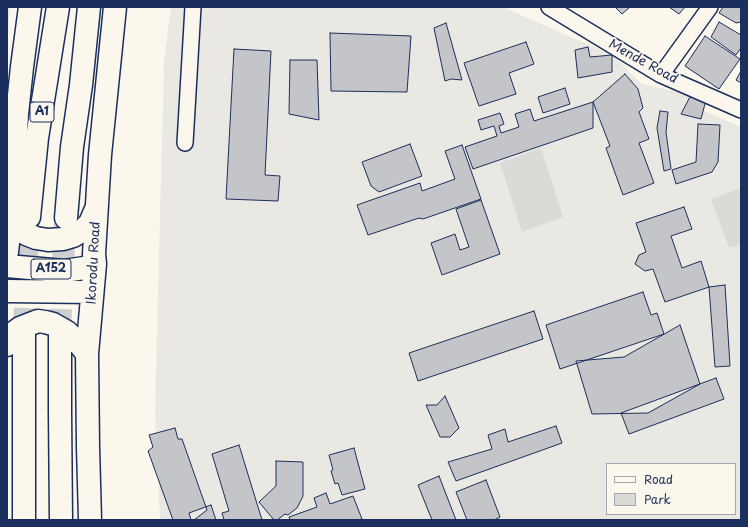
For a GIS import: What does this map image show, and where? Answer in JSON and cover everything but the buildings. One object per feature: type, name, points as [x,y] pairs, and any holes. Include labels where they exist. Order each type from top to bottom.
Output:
[{"type":"main road","points":[[30,7],[17,114],[16,213],[18,224],[26,234],[36,238],[48,240],[63,239],[73,236],[83,230],[90,223],[96,209]]},
{"type":"main road","name":"A1","points":[[16,213],[37,138],[58,7]]},
{"type":"main road","points":[[66,218],[72,147],[81,85],[89,7]]},
{"type":"main road","name":"Ikorodu Road","points":[[90,520],[87,354],[95,264],[96,209],[100,155],[115,7]]},
{"type":"main road","points":[[7,252],[16,213]]},
{"type":"main road","name":"A152","points":[[7,266],[64,271],[84,268],[95,264]]},
{"type":"main road","name":"A152","points":[[7,291],[92,292]]},
{"type":"main road","points":[[7,345],[12,334],[20,328],[38,322],[45,322],[53,324],[67,332],[82,346],[87,354]]},
{"type":"main road","points":[[24,330],[24,520]]},
{"type":"main road","points":[[60,331],[61,520]]},
{"type":"street","points":[[185,143],[193,7]]},
{"type":"street","name":"Mende Road","points":[[549,7],[660,75],[741,110]]},
{"type":"street","points":[[660,75],[710,7]]},
{"type":"shaded area","points":[[7,7],[10,7],[7,50]]},
{"type":"shaded area","points":[[171,7],[503,7],[612,55],[642,84],[691,95],[705,111],[741,127],[741,520],[160,520],[155,410],[164,62]]},
{"type":"green space","points":[[541,148],[563,217],[522,232],[500,163]]},
{"type":"green space","points":[[741,188],[741,244],[729,248],[711,199]]},
{"type":"tunnel","points":[[24,330],[29,217]]},
{"type":"tunnel","points":[[60,331],[65,221]]}]
